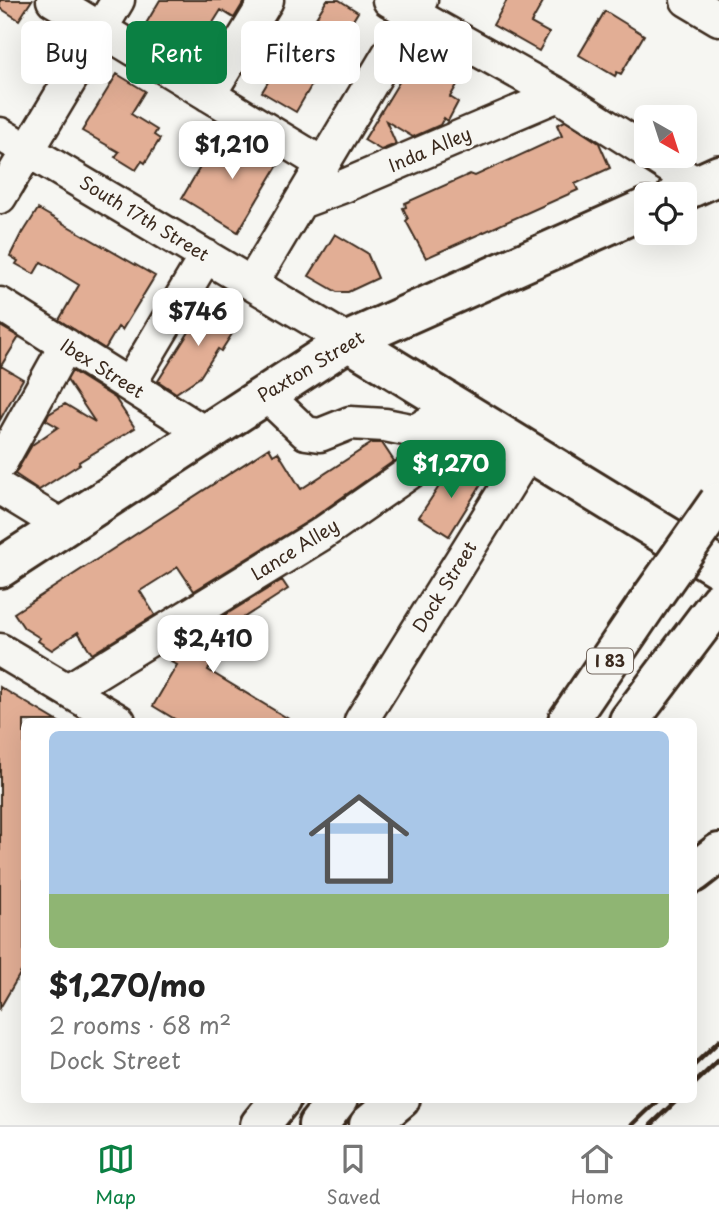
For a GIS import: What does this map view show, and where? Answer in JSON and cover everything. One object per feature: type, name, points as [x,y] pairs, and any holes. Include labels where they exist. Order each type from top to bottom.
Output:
[{"type":"main road","name":"Paxton Street","points":[[0,568],[348,341],[634,213]]},
{"type":"main road","name":"South 17th Street","points":[[348,341],[719,568]]},
{"type":"main road","name":"I 83","points":[[570,718],[719,502]]},
{"type":"main road","points":[[631,718],[708,616]]},
{"type":"main road","points":[[697,870],[719,853]]},
{"type":"main road","points":[[260,1125],[278,1103]]},
{"type":"main road","points":[[318,1125],[335,1103]]},
{"type":"main road","points":[[369,1125],[395,1103]]},
{"type":"street","points":[[53,0],[88,21]]},
{"type":"street","points":[[106,21],[118,0]]},
{"type":"street","points":[[209,95],[267,0]]},
{"type":"street","points":[[252,284],[323,164],[408,5],[634,144]]},
{"type":"street","points":[[112,36],[323,164]]},
{"type":"street","points":[[0,197],[68,84]]},
{"type":"street","name":"Inda Alley","points":[[301,202],[558,96]]},
{"type":"street","name":"South 17th Street","points":[[0,134],[348,341]]},
{"type":"street","points":[[672,168],[698,185]]},
{"type":"street","points":[[129,385],[206,256]]},
{"type":"street","name":"Ibex Street","points":[[0,304],[205,433]]},
{"type":"street","points":[[0,464],[65,345]]},
{"type":"street","points":[[265,394],[306,433],[320,435],[350,423],[385,425],[415,431],[468,415]]},
{"type":"street","name":"Lance Alley","points":[[68,690],[320,535],[468,415]]},
{"type":"street","name":"Dock Street","points":[[363,718],[528,453]]},
{"type":"street","points":[[0,488],[64,527]]},
{"type":"street","points":[[0,650],[114,718]]},
{"type":"building","points":[[0,0],[32,0],[19,20],[0,8]]},
{"type":"building","points":[[160,0],[245,0],[234,18],[221,10],[214,21],[148,21]]},
{"type":"building","points":[[327,0],[339,0],[358,12],[352,21],[314,21]]},
{"type":"building","points":[[507,0],[544,0],[531,23],[549,33],[539,51],[493,25]]},
{"type":"building","points":[[605,11],[644,35],[621,74],[617,72],[615,76],[579,55]]},
{"type":"building","points":[[117,74],[126,79],[126,84],[133,84],[145,91],[131,114],[157,130],[154,135],[160,139],[145,163],[142,161],[136,170],[115,157],[119,152],[82,131]]},
{"type":"building","points":[[267,84],[312,84],[296,112],[262,92]]},
{"type":"building","points":[[398,84],[458,84],[450,97],[458,102],[448,121],[444,118],[440,125],[413,137],[386,121],[396,144],[381,150],[364,140]]},
{"type":"building","points":[[565,121],[599,143],[610,168],[575,184],[578,190],[426,258],[406,221],[408,219],[403,208],[406,207],[405,203],[470,174],[475,176],[562,136],[557,125]]},
{"type":"building","points":[[233,131],[281,160],[238,232],[182,198],[209,152],[217,157]]},
{"type":"building","points":[[38,209],[155,276],[122,330],[118,327],[105,349],[59,320],[79,285],[41,262],[34,274],[16,264],[18,261],[10,256]]},
{"type":"building","points":[[335,234],[367,253],[378,278],[348,292],[337,292],[309,276]]},
{"type":"building","points":[[208,302],[236,320],[228,332],[232,334],[221,351],[218,349],[200,377],[176,393],[158,381]]},
{"type":"building","points":[[0,326],[19,337],[1,366],[23,379],[0,420]]},
{"type":"building","points":[[72,371],[115,398],[135,428],[39,490],[15,474],[32,445],[58,427],[46,420],[49,414],[65,404],[95,422],[67,380]]},
{"type":"building","points":[[372,443],[382,443],[394,461],[310,520],[194,591],[178,567],[140,591],[155,615],[92,654],[78,632],[52,650],[24,628],[14,613],[269,448],[273,455],[278,452],[301,489]]},
{"type":"building","points":[[453,465],[482,483],[449,536],[419,517]]},
{"type":"building","points":[[282,580],[288,589],[237,622],[208,670],[287,718],[173,718],[153,706],[177,665],[171,662],[173,658],[168,650]]},
{"type":"building","points":[[0,687],[52,718],[21,718],[21,972],[0,1008]]},
{"type":"railway","points":[[697,1062],[719,1041]]},
{"type":"railway","points":[[697,1081],[719,1060]]},
{"type":"railway","points":[[632,1125],[655,1103]]},
{"type":"railway","points":[[651,1125],[674,1103]]}]
